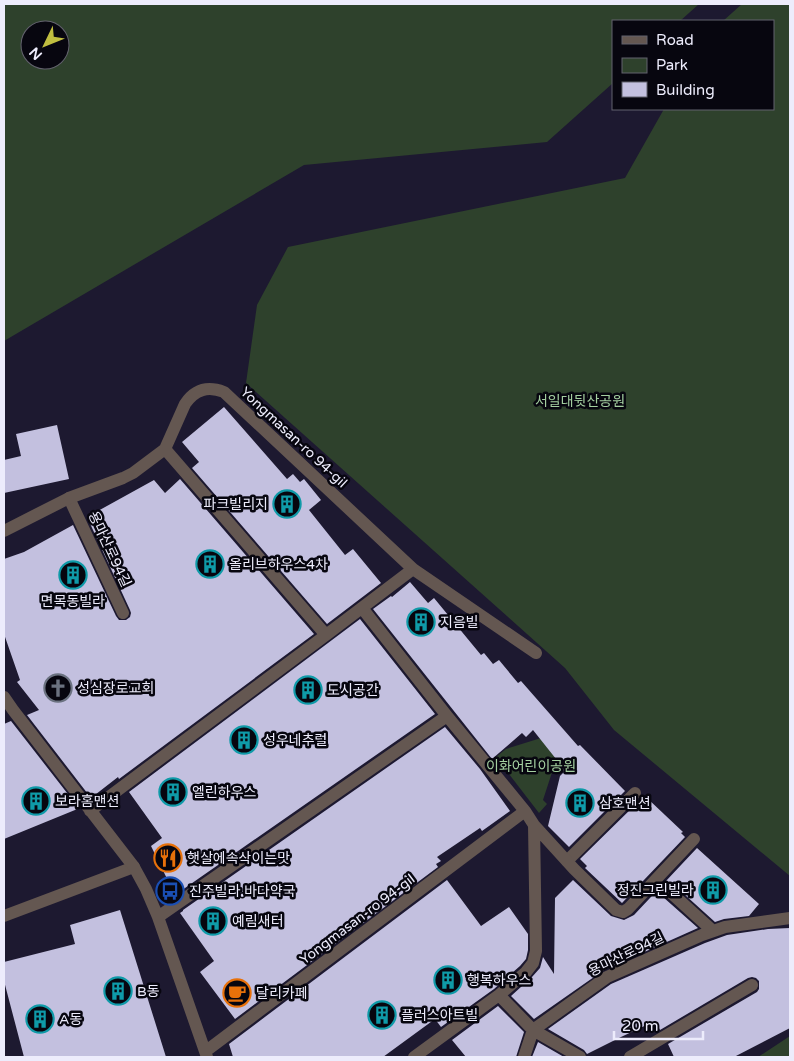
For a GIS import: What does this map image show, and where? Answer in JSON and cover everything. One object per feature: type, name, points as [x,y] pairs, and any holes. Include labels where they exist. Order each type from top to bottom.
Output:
[{"type":"street","name":"Yongmasan-ro 94-gil","points":[[165,450],[189,397],[207,388],[216,388],[224,392],[413,569],[536,653]]},
{"type":"street","points":[[4,531],[69,498],[133,473],[165,450],[326,635]]},
{"type":"street","name":"용마산로94길","points":[[69,498],[123,613]]},
{"type":"street","points":[[90,811],[413,569]]},
{"type":"street","points":[[362,608],[525,811],[534,825],[586,882],[616,910],[623,912],[628,909],[694,839]]},
{"type":"street","name":"Yongmasan-ro 94-gil","points":[[4,697],[134,867],[158,917],[207,1054],[525,811]]},
{"type":"street","points":[[158,917],[447,716]]},
{"type":"street","points":[[567,861],[635,793]]},
{"type":"street","points":[[414,1057],[499,995],[526,972],[533,963],[536,951],[534,825]]},
{"type":"street","points":[[4,916],[134,867]]},
{"type":"street","points":[[669,891],[713,931]]},
{"type":"street","name":"용마산로94길","points":[[533,1030],[607,977],[725,927],[790,918]]},
{"type":"street","points":[[630,1057],[752,985]]},
{"type":"street","points":[[499,995],[533,1030],[580,1057]]},
{"type":"street","points":[[524,1057],[533,1030]]},
{"type":"green space","points":[[4,4],[699,4],[681,20],[612,20],[612,84],[547,142],[304,165],[4,341]]},
{"type":"green space","name":"서일대뒷산공원","points":[[742,4],[790,4],[790,876],[614,730],[565,668],[246,383],[257,305],[288,247],[625,178],[663,110],[774,110],[774,20],[724,20]]},
{"type":"green space","name":"이화어린이공원","points":[[541,738],[557,757],[543,800],[547,804],[539,813],[496,757],[506,749]]},
{"type":"green space","points":[[790,1036],[790,1057],[758,1057]]},
{"type":"building","points":[[224,407],[287,479],[293,474],[300,482],[304,479],[321,500],[309,510],[345,555],[353,549],[381,583],[327,624],[192,468],[199,462],[182,442]]},
{"type":"building","points":[[57,425],[69,479],[4,493],[4,460],[21,456],[16,434]]},
{"type":"building","points":[[180,479],[314,634],[91,798],[27,715],[39,710],[17,682],[20,680],[4,634],[4,559],[24,552],[73,525],[116,616],[119,620],[126,620],[130,617],[130,610],[87,517],[154,480],[165,493]]},
{"type":"building","points":[[410,582],[428,603],[434,598],[481,655],[484,653],[493,664],[499,660],[518,683],[521,681],[578,746],[580,745],[625,791],[569,847],[548,826],[560,776],[564,772],[559,766],[560,764],[533,730],[526,737],[522,733],[492,759],[373,609],[392,597]]},
{"type":"building","points":[[360,619],[435,714],[175,895],[151,846],[162,838],[129,792]]},
{"type":"building","points":[[11,721],[78,807],[75,810],[4,839],[4,724]]},
{"type":"building","points":[[445,727],[480,769],[510,811],[482,831],[480,828],[437,857],[441,861],[436,864],[438,867],[235,1019],[200,972],[214,961],[180,913]]},
{"type":"building","points":[[647,798],[683,832],[681,833],[685,837],[622,903],[585,868],[587,866],[580,859],[637,803],[640,806]]},
{"type":"building","points":[[697,848],[759,904],[749,916],[715,922],[674,885],[666,883],[661,889],[663,897],[698,928],[604,970],[534,1019],[511,996],[540,968],[543,957],[554,974],[555,898],[573,880],[611,916],[624,920],[634,915]]},
{"type":"building","points":[[447,880],[481,926],[509,907],[528,934],[526,959],[494,989],[441,1027],[435,1019],[383,1057],[233,1057],[229,1044]]},
{"type":"building","points":[[120,910],[166,1057],[24,1057],[4,981],[4,962],[75,944],[70,925]]},
{"type":"building","points":[[790,928],[790,1028],[734,1057],[674,1057],[668,1044],[757,992],[759,981],[756,978],[748,978],[660,1030],[655,1021],[587,1054],[584,1050],[548,1029],[611,984],[705,943],[727,935]]},
{"type":"building","points":[[498,1006],[524,1032],[516,1057],[466,1057],[452,1040]]},
{"type":"building","points":[[538,1042],[564,1057],[532,1057]]},
{"type":"place","name":"파크빌리지","points":[[287,504]]},
{"type":"place","name":"올리브하우스4차","points":[[210,564]]},
{"type":"place","name":"면목동빌라","points":[[73,575]]},
{"type":"place","name":"지음빌","points":[[421,622]]},
{"type":"place","name":"성심장로교회","points":[[58,688]]},
{"type":"place","name":"도시공간","points":[[308,690]]},
{"type":"place","name":"성우네추럴","points":[[244,740]]},
{"type":"place","name":"엘린하우스","points":[[173,792]]},
{"type":"place","name":"보라홈맨션","points":[[36,801]]},
{"type":"place","name":"삼호맨션","points":[[580,803]]},
{"type":"place","name":"햇살에속삭이는맛","points":[[168,858]]},
{"type":"place","name":"정진그린빌라","points":[[713,890]]},
{"type":"place","name":"진주빌라.바다약국","points":[[170,891]]},
{"type":"place","name":"예림새터","points":[[213,921]]},
{"type":"place","name":"행복하우스","points":[[448,980]]},
{"type":"place","name":"B동","points":[[118,991]]},
{"type":"place","name":"달리카페","points":[[237,993]]},
{"type":"place","name":"플러스아트빌","points":[[382,1015]]},
{"type":"place","name":"A동","points":[[40,1019]]}]
